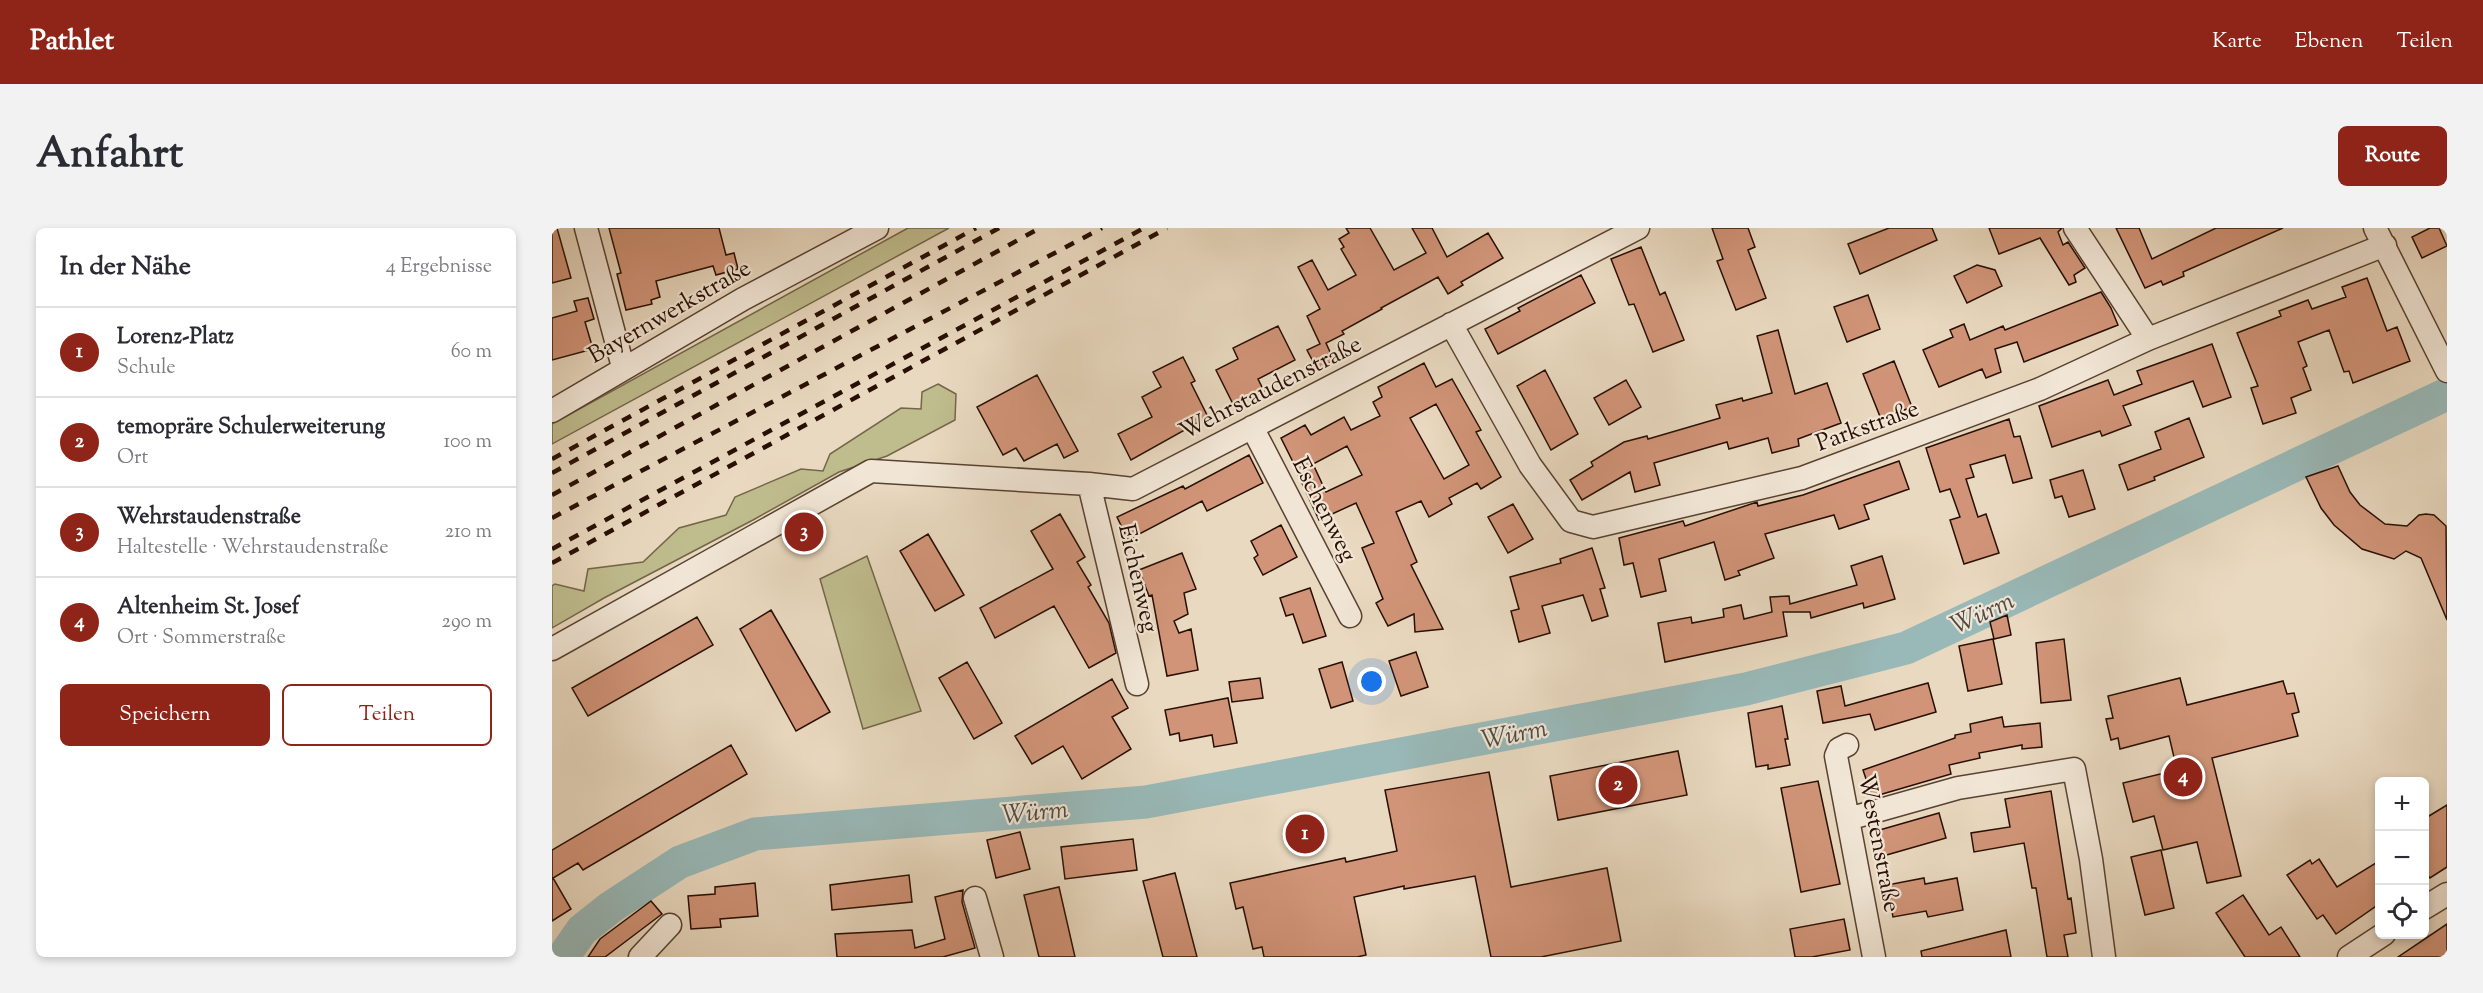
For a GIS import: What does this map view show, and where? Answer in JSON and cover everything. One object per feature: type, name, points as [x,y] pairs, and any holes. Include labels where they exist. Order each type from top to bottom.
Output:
[{"type":"street","points":[[586,228],[623,367]]},
{"type":"street","name":"Bayernwerkstraße","points":[[552,411],[623,367],[743,299],[877,228]]},
{"type":"street","name":"Wehrstaudenstraße","points":[[552,649],[871,471],[1089,484],[1133,489],[1638,228]]},
{"type":"street","points":[[2075,228],[2148,339]]},
{"type":"street","points":[[2380,237],[2445,360]]},
{"type":"street","name":"Parkstraße","points":[[1452,324],[1530,465],[1570,522],[1593,527],[1802,478],[2040,389],[2380,237]]},
{"type":"street","name":"Eschenweg","points":[[1252,427],[1350,616]]},
{"type":"street","name":"Eichenweg","points":[[1089,484],[1137,684]]},
{"type":"street","name":"Westenstraße","points":[[1847,745],[1839,749],[1836,756],[1874,957]]},
{"type":"street","points":[[1848,819],[1958,788],[2074,769],[2091,859],[2104,957]]},
{"type":"street","points":[[2429,905],[2447,894]]},
{"type":"street","points":[[975,898],[992,957]]},
{"type":"street","points":[[640,957],[670,925]]},
{"type":"street","points":[[2349,957],[2376,939]]},
{"type":"shaded area","points":[[908,228],[949,228],[552,444],[552,424]]},
{"type":"shaded area","points":[[938,384],[956,394],[955,420],[887,456],[839,472],[552,628],[552,586],[555,584],[584,591],[588,569],[643,562],[679,528],[726,515],[735,497],[801,469],[823,471],[830,454],[901,408],[921,409],[922,392]]},
{"type":"shaded area","points":[[867,556],[921,711],[863,729],[820,579]]},
{"type":"building","points":[[552,228],[557,228],[571,278],[552,283]]},
{"type":"building","points":[[609,228],[719,228],[726,255],[734,253],[738,269],[716,275],[713,266],[656,281],[660,297],[651,300],[652,304],[626,310],[617,274],[621,273]]},
{"type":"building","points":[[1346,228],[1370,228],[1394,270],[1426,253],[1412,228],[1432,228],[1447,257],[1488,233],[1503,258],[1461,282],[1463,285],[1448,294],[1438,277],[1342,331],[1344,334],[1326,343],[1334,361],[1317,369],[1307,350],[1320,344],[1307,316],[1320,309],[1298,267],[1312,260],[1328,290],[1356,275],[1341,249],[1344,247],[1339,239],[1349,233]]},
{"type":"building","points":[[1712,228],[1748,228],[1755,247],[1748,250],[1766,298],[1736,310],[1717,261],[1723,259]]},
{"type":"building","points":[[1889,228],[1932,228],[1937,240],[1860,274],[1848,244]]},
{"type":"building","points":[[1989,228],[2062,228],[2058,232],[2063,245],[2068,242],[2085,268],[2074,275],[2076,282],[2069,285],[2040,238],[1999,254]]},
{"type":"building","points":[[2116,228],[2139,228],[2152,259],[2216,228],[2283,228],[2183,272],[2184,276],[2163,285],[2161,281],[2145,288]]},
{"type":"building","points":[[2430,228],[2439,228],[2447,246],[2422,258],[2412,237]]},
{"type":"building","points":[[1641,247],[1660,295],[1665,292],[1684,340],[1653,352],[1634,304],[1629,305],[1611,259]]},
{"type":"building","points":[[1977,265],[1995,270],[2002,286],[1967,303],[1954,276]]},
{"type":"building","points":[[1581,275],[1595,303],[1498,354],[1485,329],[1520,311],[1518,308]]},
{"type":"building","points":[[2367,278],[2387,331],[2397,327],[2410,361],[2353,383],[2349,371],[2344,372],[2329,330],[2298,342],[2307,366],[2303,368],[2311,390],[2291,398],[2296,413],[2263,424],[2251,388],[2258,386],[2237,333],[2281,316],[2279,311],[2308,300],[2312,309],[2346,297],[2342,287]]},
{"type":"building","points":[[2101,292],[2118,325],[2024,362],[2017,342],[1995,349],[2001,372],[1986,378],[1982,369],[1939,387],[1923,350],[1953,337],[1950,330],[1964,324],[1970,340],[2003,326],[2005,330]]},
{"type":"building","points":[[1868,295],[1880,329],[1847,342],[1834,307]]},
{"type":"building","points":[[588,298],[594,319],[585,322],[593,349],[552,360],[552,318],[577,311],[574,301]]},
{"type":"building","points":[[1278,326],[1295,360],[1258,379],[1264,391],[1234,406],[1216,370],[1238,359],[1233,348]]},
{"type":"building","points":[[1778,330],[1795,394],[1827,383],[1841,423],[1798,439],[1799,446],[1772,453],[1768,438],[1729,449],[1727,442],[1654,463],[1660,485],[1635,492],[1630,472],[1582,500],[1570,480],[1593,466],[1591,462],[1624,442],[1647,436],[1648,439],[1720,418],[1716,405],[1772,393],[1757,336]]},
{"type":"building","points":[[2212,344],[2231,397],[2203,407],[2193,381],[2123,406],[2131,425],[2102,436],[2100,431],[2052,447],[2039,406],[2108,380],[2114,395],[2142,384],[2137,371]]},
{"type":"building","points":[[1183,357],[1195,381],[1191,383],[1208,417],[1131,460],[1118,434],[1152,417],[1142,397],[1161,387],[1153,372]]},
{"type":"building","points":[[1894,361],[1912,407],[1881,419],[1863,374]]},
{"type":"building","points":[[1424,363],[1436,387],[1452,379],[1481,430],[1476,432],[1501,477],[1481,489],[1477,483],[1449,498],[1452,504],[1429,517],[1421,501],[1396,512],[1417,562],[1411,565],[1443,629],[1415,632],[1414,614],[1388,626],[1376,603],[1383,599],[1362,548],[1374,543],[1356,503],[1319,520],[1281,438],[1305,425],[1311,435],[1344,417],[1351,430],[1380,416],[1373,402],[1382,397],[1378,387]],"holes":[[[1436,404],[1469,465],[1444,479],[1410,418]],[[1347,446],[1362,475],[1326,492],[1313,464]]]},
{"type":"building","points":[[1545,370],[1578,434],[1551,450],[1517,386]]},
{"type":"building","points":[[1037,375],[1078,451],[1064,458],[1057,444],[1024,461],[1016,448],[1003,455],[977,407]]},
{"type":"building","points":[[1626,380],[1641,407],[1609,425],[1594,398]]},
{"type":"building","points":[[2189,418],[2204,457],[2128,490],[2119,465],[2161,449],[2155,432]]},
{"type":"building","points":[[2009,419],[2014,437],[2020,436],[2032,478],[2013,483],[2005,455],[1970,465],[1974,477],[1966,479],[1978,517],[1986,514],[1999,553],[1964,564],[1950,520],[1960,517],[1950,489],[1940,492],[1926,448]]},
{"type":"building","points":[[1249,455],[1263,483],[1207,511],[1202,501],[1128,540],[1117,517],[1183,486],[1185,489]]},
{"type":"building","points":[[1899,461],[1909,489],[1864,505],[1869,519],[1839,529],[1834,515],[1765,534],[1774,558],[1738,571],[1740,575],[1725,580],[1714,542],[1659,559],[1666,591],[1641,597],[1633,563],[1624,565],[1619,538],[1683,521],[1685,526],[1757,502],[1758,506],[1803,495]]},
{"type":"building","points":[[2338,466],[2350,492],[2360,505],[2385,524],[2407,526],[2419,515],[2426,514],[2434,515],[2446,526],[2447,620],[2421,558],[2406,551],[2394,559],[2362,549],[2334,525],[2321,508],[2306,477]]},
{"type":"building","points":[[2083,470],[2095,509],[2069,517],[2062,496],[2055,498],[2050,480]]},
{"type":"building","points":[[1513,504],[1533,539],[1508,553],[1488,517]]},
{"type":"building","points":[[1060,514],[1085,557],[1077,562],[1091,585],[1088,587],[1109,623],[1116,653],[1089,668],[1054,606],[995,638],[980,608],[1053,569],[1031,531]]},
{"type":"building","points":[[1281,525],[1297,557],[1263,575],[1254,558],[1258,555],[1251,541]]},
{"type":"building","points":[[928,534],[964,595],[935,611],[900,551]]},
{"type":"building","points":[[1592,548],[1605,588],[1600,589],[1608,616],[1592,621],[1583,595],[1542,606],[1550,633],[1519,642],[1511,611],[1519,609],[1510,577],[1561,563],[1560,559]]},
{"type":"building","points":[[1182,553],[1196,589],[1184,593],[1188,614],[1174,621],[1179,633],[1191,629],[1198,670],[1167,676],[1152,595],[1149,596],[1139,570]]},
{"type":"building","points":[[1882,556],[1895,599],[1864,608],[1863,603],[1811,618],[1810,612],[1783,612],[1787,636],[1665,662],[1658,623],[1691,617],[1692,623],[1724,617],[1723,609],[1741,605],[1744,619],[1772,612],[1770,597],[1789,596],[1790,604],[1857,585],[1851,566]]},
{"type":"building","points":[[1310,588],[1326,636],[1303,643],[1293,614],[1286,616],[1280,598]]},
{"type":"building","points":[[771,610],[830,712],[796,731],[740,629]]},
{"type":"building","points":[[2007,615],[2011,635],[1994,639],[1990,622]]},
{"type":"building","points":[[697,617],[713,645],[588,716],[572,688]]},
{"type":"building","points":[[1993,639],[2002,684],[1968,691],[1959,646]]},
{"type":"building","points":[[2064,639],[2071,700],[2041,703],[2036,643]]},
{"type":"building","points":[[1416,652],[1428,687],[1401,696],[1389,661]]},
{"type":"building","points":[[967,662],[1002,723],[974,739],[939,678]]},
{"type":"building","points":[[1342,662],[1353,701],[1331,708],[1319,669]]},
{"type":"building","points":[[1260,678],[1263,698],[1232,702],[1229,682]]},
{"type":"building","points":[[2180,678],[2187,705],[2283,681],[2287,694],[2294,693],[2299,712],[2292,714],[2298,736],[2212,758],[2241,876],[2207,883],[2197,842],[2163,850],[2154,816],[2133,822],[2123,783],[2177,770],[2169,736],[2120,749],[2118,738],[2111,740],[2106,719],[2113,718],[2108,696]]},
{"type":"building","points":[[1112,679],[1128,708],[1112,717],[1131,749],[1082,779],[1063,746],[1032,764],[1015,736]]},
{"type":"building","points":[[1928,683],[1936,712],[1875,730],[1870,714],[1823,723],[1817,691],[1841,686],[1845,706]]},
{"type":"building","points":[[1228,698],[1237,743],[1214,747],[1212,735],[1180,741],[1179,733],[1170,735],[1165,710]]},
{"type":"building","points":[[1782,706],[1790,765],[1768,769],[1768,765],[1756,767],[1748,713]]},
{"type":"building","points":[[2002,717],[2004,727],[2040,723],[2042,747],[2022,749],[2022,745],[1979,753],[1980,758],[1949,765],[1951,774],[1872,797],[1863,770],[1955,738],[1955,735],[1971,732],[1970,724]]},
{"type":"building","points":[[731,745],[747,774],[583,870],[578,863],[553,878],[571,909],[552,921],[552,850]]},
{"type":"building","points":[[1678,751],[1687,795],[1558,820],[1550,776]]},
{"type":"building","points":[[1489,772],[1511,887],[1607,868],[1621,941],[1541,957],[1491,957],[1475,876],[1404,889],[1404,886],[1354,897],[1366,955],[1357,957],[1264,957],[1262,947],[1253,949],[1243,907],[1236,909],[1230,883],[1345,858],[1346,862],[1397,851],[1385,790]]},
{"type":"building","points":[[1818,781],[1840,884],[1801,892],[1781,788]]},
{"type":"building","points":[[2051,791],[2068,899],[2071,898],[2076,933],[2064,935],[2068,957],[2047,957],[2036,888],[2032,888],[2024,843],[1974,852],[1971,833],[2010,827],[2005,799]]},
{"type":"building","points":[[2447,805],[2447,867],[2430,878],[2429,877],[2429,816]]},
{"type":"building","points":[[1939,813],[1946,838],[1883,856],[1876,831]]},
{"type":"building","points":[[1020,832],[1030,869],[996,878],[987,840]]},
{"type":"building","points":[[1133,839],[1137,870],[1065,879],[1061,847]]},
{"type":"building","points":[[2161,850],[2174,908],[2145,915],[2131,857]]},
{"type":"building","points":[[2319,859],[2337,887],[2375,863],[2375,907],[2336,934],[2323,915],[2317,919],[2287,875],[2310,860],[2312,864]]},
{"type":"building","points":[[1175,873],[1197,957],[1163,957],[1143,881]]},
{"type":"building","points":[[909,875],[912,902],[832,910],[830,885]]},
{"type":"building","points":[[1924,878],[1925,884],[1957,878],[1963,910],[1928,917],[1926,911],[1893,917],[1887,885]]},
{"type":"building","points":[[755,883],[758,916],[720,919],[721,927],[691,929],[688,896],[715,894],[715,887]]},
{"type":"building","points":[[1059,887],[1075,957],[1039,957],[1024,895]]},
{"type":"building","points":[[963,890],[962,902],[975,948],[943,957],[837,957],[835,934],[912,930],[915,948],[945,939],[935,897]]},
{"type":"building","points":[[2243,895],[2269,935],[2281,927],[2300,957],[2245,957],[2216,913]]},
{"type":"building","points":[[651,901],[662,914],[605,957],[588,957],[600,939]]},
{"type":"building","points":[[1844,919],[1850,950],[1812,957],[1795,957],[1790,929]]},
{"type":"building","points":[[2447,924],[2447,957],[2398,957],[2425,939],[2429,939],[2429,936]]},
{"type":"building","points":[[2006,930],[2011,957],[1922,957],[1921,951]]},
{"type":"waterway","name":"Würm","points":[[563,957],[582,930],[611,907],[680,862],[755,834],[1146,802],[1746,689],[1906,648],[2447,394]]},
{"type":"railway","points":[[552,459],[976,228]]},
{"type":"railway","points":[[552,473],[999,228]]},
{"type":"railway","points":[[552,495],[1040,228]]},
{"type":"railway","points":[[552,518],[1102,228]]},
{"type":"railway","points":[[552,549],[1144,228]]},
{"type":"railway","points":[[552,563],[1167,228]]},
{"type":"place","name":"Wehrstaudenstraße","points":[[804,532]]},
{"type":"place","name":"Altenheim St. Josef","points":[[2183,777]]},
{"type":"place","name":"temopräre Schulerweiterung","points":[[1618,785]]},
{"type":"place","name":"Lorenz-Platz","points":[[1305,834]]}]
